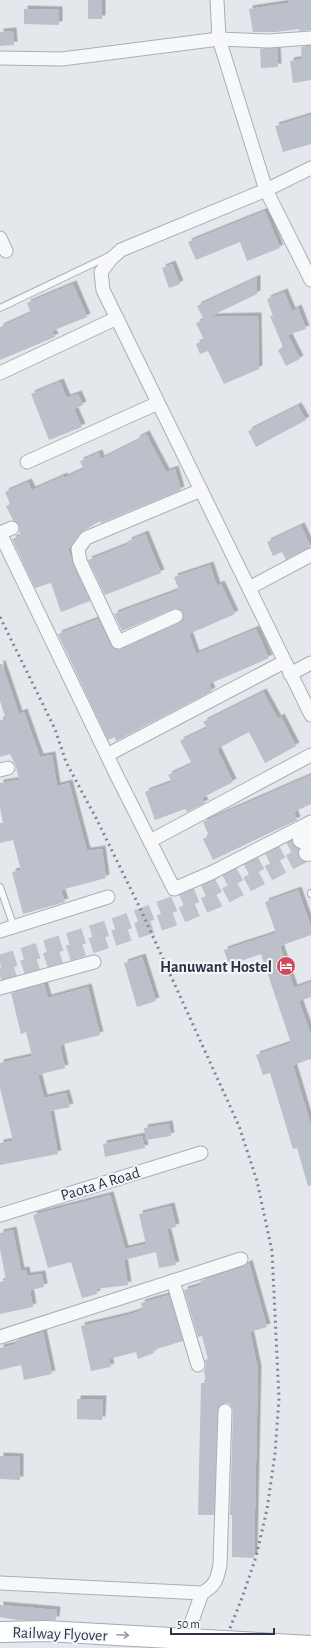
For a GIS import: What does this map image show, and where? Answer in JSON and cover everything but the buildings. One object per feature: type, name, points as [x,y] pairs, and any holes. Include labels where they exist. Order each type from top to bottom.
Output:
[{"type":"main road","name":"Railway Flyover","points":[[0,1632],[46,1631],[311,1646]]},
{"type":"street","points":[[217,0],[219,39],[266,190],[311,280]]},
{"type":"street","points":[[0,58],[62,59],[219,39],[268,41],[311,38]]},
{"type":"street","points":[[311,168],[266,190],[121,250],[111,259],[101,272],[103,290],[311,715]]},
{"type":"street","points":[[0,238],[6,251]]},
{"type":"street","points":[[0,374],[117,318]]},
{"type":"street","points":[[28,462],[158,403]]},
{"type":"street","points":[[176,616],[118,642],[80,561],[78,549],[86,538],[201,490]]},
{"type":"street","points":[[12,528],[0,533],[107,755],[174,889],[211,873],[311,822]]},
{"type":"street","points":[[249,588],[311,555]]},
{"type":"street","points":[[107,755],[287,668],[311,663]]},
{"type":"street","points":[[150,841],[311,755]]},
{"type":"street","points":[[0,931],[108,897]]},
{"type":"street","points":[[0,988],[94,962]]},
{"type":"street","name":"Paota A Road","points":[[0,1215],[201,1153]]},
{"type":"street","points":[[0,1337],[241,1259]]},
{"type":"street","points":[[173,1281],[198,1365]]},
{"type":"street","points":[[0,1583],[202,1593],[212,1588],[218,1576],[220,1565],[225,1411]]},
{"type":"street","points":[[182,1648],[202,1593]]},
{"type":"lane","points":[[0,308],[121,250]]},
{"type":"lane","points":[[0,887],[14,927]]},
{"type":"tunnel","points":[[0,963],[117,925],[171,905],[212,888],[301,840]]},
{"type":"tunnel","points":[[0,976],[177,917],[217,900],[307,853]]},
{"type":"railway","points":[[0,617],[55,729],[66,762],[96,818],[140,908],[239,1126],[257,1181],[272,1251],[279,1399],[275,1454],[267,1509],[256,1557],[242,1598],[222,1648]]},
{"type":"place","name":"Hanuwant Hostel","points":[[286,966]]}]
